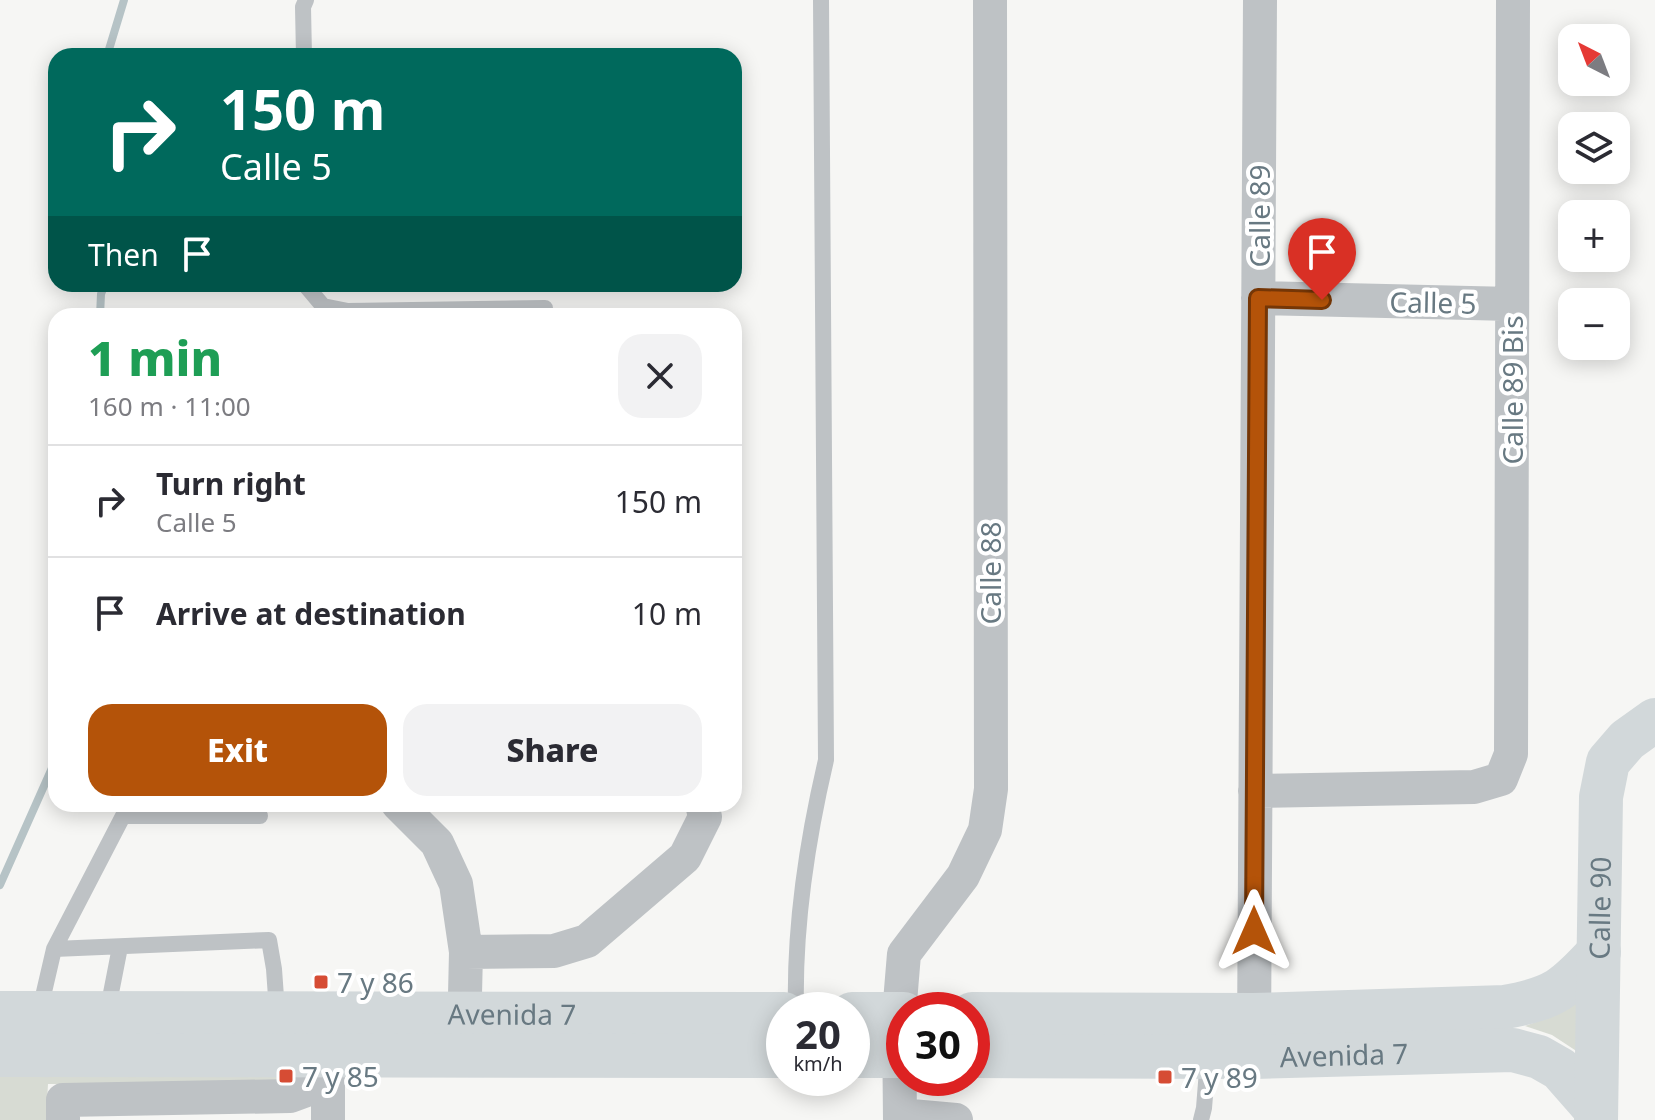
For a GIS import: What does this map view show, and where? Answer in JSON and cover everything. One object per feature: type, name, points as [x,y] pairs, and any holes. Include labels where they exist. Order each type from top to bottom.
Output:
[{"type":"main road","name":"Calle 90","points":[[1596,1115],[1601,797],[1608,762],[1627,740],[1655,720]]},
{"type":"main road","name":"Avenida 7","points":[[990,1056],[1208,1056],[1254,1036],[1505,1007],[1534,1002],[1556,992],[1574,979],[1599,952]]},
{"type":"main road","name":"Avenida 7","points":[[0,1013],[277,1013],[328,1049]]},
{"type":"main road","name":"Avenida 7","points":[[0,1055],[328,1049],[464,1035],[766,1015]]},
{"type":"main road","name":"Avenida 7","points":[[990,1015],[1254,1036],[1513,1050],[1539,1057],[1560,1069],[1596,1115]]},
{"type":"main road","name":"Avenida 7","points":[[464,1035],[766,1055]]},
{"type":"street","name":"Calle 88","points":[[903,992],[904,954],[963,876],[985,830],[991,789],[990,0]]},
{"type":"street","name":"Calle 89","points":[[1254,1036],[1260,0]]},
{"type":"street","name":"Calle 89 Bis","points":[[1255,791],[1474,787],[1501,779],[1511,754],[1513,0]]},
{"type":"street","name":"Calle 5","points":[[1258,298],[1512,304]]},
{"type":"street","points":[[406,812],[437,843],[456,884],[466,952],[464,1035]]},
{"type":"street","points":[[466,952],[554,951],[587,941],[685,857],[705,817],[704,812]]},
{"type":"street","points":[[63,1110],[290,1096],[309,1089],[328,1049]]},
{"type":"street","points":[[328,1049],[328,1120]]},
{"type":"street","name":"Calle 88","points":[[900,1117],[901,1096]]},
{"type":"street","points":[[900,1117],[956,1120]]},
{"type":"lane","points":[[304,48],[303,7],[306,0]]},
{"type":"lane","points":[[796,992],[800,921],[815,808],[826,760],[821,0]]},
{"type":"lane","points":[[311,292],[323,306],[333,308]]},
{"type":"lane","points":[[43,1013],[44,992],[54,949],[123,816],[260,816]]},
{"type":"lane","points":[[54,949],[269,940],[277,1013]]},
{"type":"lane","points":[[112,1012],[111,993],[120,947]]},
{"type":"lane","points":[[1201,1120],[1208,1056]]},
{"type":"shaded area","points":[[1581,1000],[1581,1054],[1552,1035],[1525,1026],[1552,1016]]},
{"type":"shaded area","points":[[0,1070],[300,1072],[299,1084],[48,1084],[46,1120],[0,1120]]},
{"type":"waterway","points":[[109,48],[124,0]]},
{"type":"waterway","points":[[100,308],[102,292]]},
{"type":"waterway","points":[[0,885],[48,777]]},
{"type":"place","name":"7 y 86","points":[[321,982]]},
{"type":"place","name":"7 y 85","points":[[286,1076]]},
{"type":"place","name":"7 y 89","points":[[1165,1077]]},
{"type":"route","points":[[1254,931],[1258,298],[1322,300]]}]
